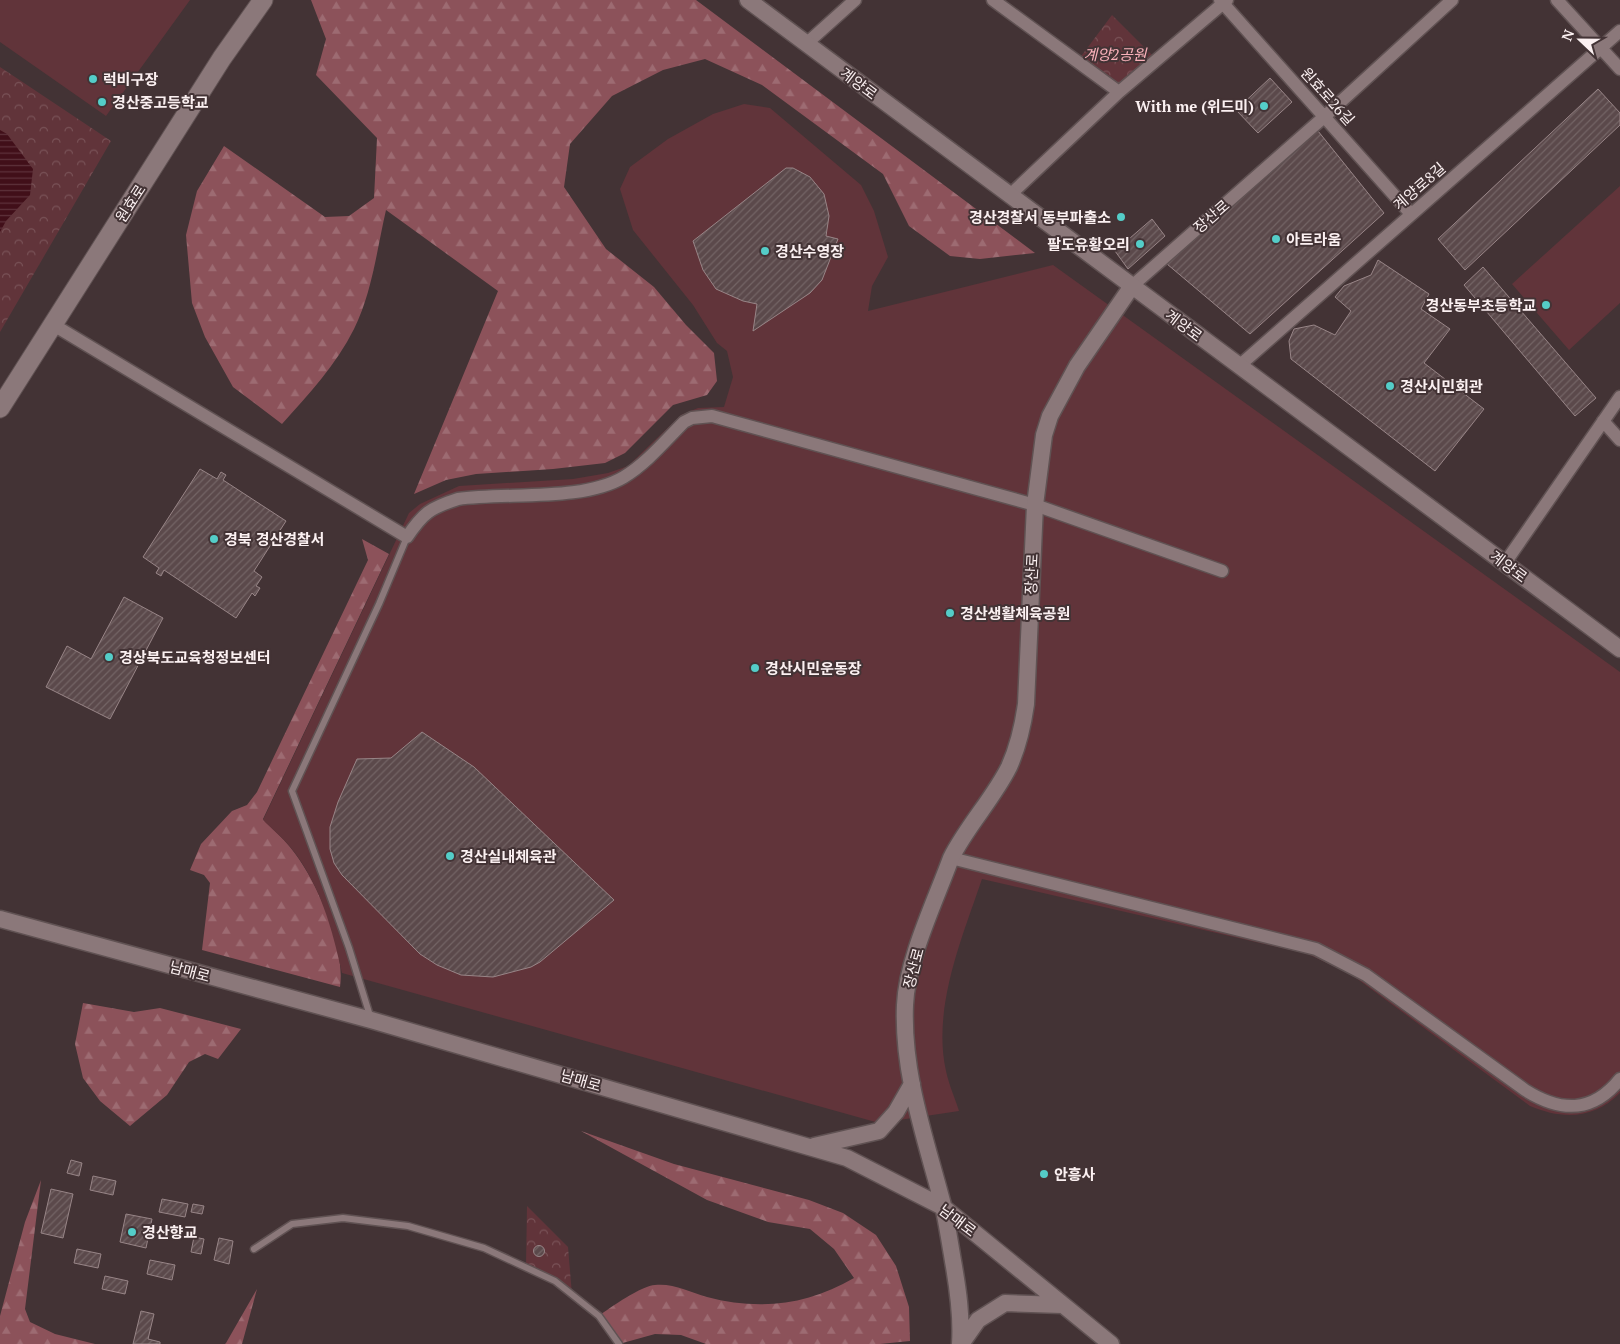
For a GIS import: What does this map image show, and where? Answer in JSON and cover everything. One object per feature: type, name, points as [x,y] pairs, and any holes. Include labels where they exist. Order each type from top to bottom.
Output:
[{"type":"main road","name":"원효로","points":[[0,408],[217,66],[263,0]]},
{"type":"street","name":"계양로","points":[[748,0],[1620,649]]},
{"type":"street","points":[[806,44],[855,0]]},
{"type":"street","points":[[994,0],[1119,92]]},
{"type":"street","name":"장산로","points":[[961,1344],[961,1310],[943,1207],[918,1118],[912,1084],[905,1032],[905,1004],[908,978],[951,858],[960,839],[1008,768],[1023,725],[1026,704],[1035,505],[1041,452],[1050,416],[1090,344],[1132,286],[1324,117],[1452,0]]},
{"type":"street","points":[[1557,0],[1620,69]]},
{"type":"street","points":[[1010,195],[1119,92],[1224,1]]},
{"type":"street","name":"원효로26길","points":[[1224,1],[1411,214]]},
{"type":"street","name":"계양로8길","points":[[1239,366],[1620,30]]},
{"type":"street","points":[[52,324],[407,537],[421,516],[458,499],[585,491],[612,483],[638,467],[684,422],[706,416],[1035,505],[1222,572]]},
{"type":"street","points":[[1505,563],[1620,397]]},
{"type":"street","points":[[1603,421],[1620,440]]},
{"type":"street","points":[[951,858],[1316,949],[1341,960],[1366,975],[1525,1090],[1550,1103],[1578,1106],[1592,1103],[1605,1094],[1620,1079]]},
{"type":"street","name":"남매로","points":[[0,919],[371,1020],[814,1146],[871,1169],[943,1207],[1111,1344]]},
{"type":"street","points":[[814,1146],[879,1131],[896,1112],[912,1084]]},
{"type":"street","points":[[961,1344],[978,1320],[1005,1303],[1062,1304]]},
{"type":"lane","points":[[371,1020],[349,948],[292,791],[379,604],[407,537]]},
{"type":"lane","points":[[254,1249],[292,1224],[343,1218],[408,1226],[484,1248],[556,1281],[599,1316],[619,1344]]},
{"type":"green space","name":"럭비구장","points":[[0,0],[190,0],[106,116],[0,42]]},
{"type":"green space","points":[[311,0],[696,0],[1035,253],[980,259],[950,256],[909,226],[883,174],[762,85],[705,59],[663,70],[612,96],[570,144],[564,187],[606,249],[654,287],[686,325],[714,353],[717,381],[707,395],[673,405],[625,453],[605,463],[553,469],[476,474],[446,480],[414,494],[498,291],[386,210],[370,286],[354,329],[330,367],[282,424],[233,387],[205,337],[192,303],[186,235],[197,191],[224,146],[325,217],[349,216],[374,198],[377,138],[316,75],[326,39]]},
{"type":"green space","name":"계양2공원","points":[[1112,15],[1155,58],[1119,89],[1079,59]]},
{"type":"green space","points":[[0,67],[111,141],[0,332]]},
{"type":"green space","name":"경산생활체육공원","points":[[744,104],[770,108],[861,185],[874,211],[888,257],[872,286],[868,311],[1053,265],[1620,672],[1620,1093],[1610,1102],[1589,1112],[1566,1115],[1542,1111],[1530,1106],[1352,975],[1308,954],[982,879],[951,974],[943,1023],[946,1071],[959,1111],[879,1123],[342,973],[324,907],[310,876],[291,848],[263,820],[409,513],[420,504],[459,486],[573,479],[608,473],[628,466],[681,415],[698,408],[724,407],[733,377],[727,351],[717,343],[693,305],[633,230],[620,189],[630,167],[668,139],[713,114]]},
{"type":"green space","points":[[1620,186],[1620,303],[1569,350],[1512,284]]},
{"type":"green space","points":[[362,539],[389,554],[263,819],[287,843],[300,860],[319,894],[334,933],[341,971],[340,987],[202,950],[210,883],[204,875],[190,870],[201,844],[232,811],[247,805],[257,792],[368,560]]},
{"type":"green space","points":[[83,1003],[134,1012],[160,1008],[241,1029],[218,1059],[205,1054],[189,1062],[167,1095],[130,1126],[100,1101],[83,1078],[75,1044]]},
{"type":"green space","points":[[581,1131],[674,1164],[809,1200],[843,1213],[876,1235],[896,1266],[909,1307],[910,1341],[880,1344],[706,1344],[681,1335],[655,1334],[619,1344],[599,1316],[626,1298],[650,1286],[668,1285],[726,1301],[764,1304],[801,1300],[837,1287],[854,1278],[834,1249],[810,1229],[768,1222],[707,1200]]},
{"type":"green space","points":[[41,1180],[25,1309],[30,1322],[55,1334],[95,1344],[0,1344],[0,1316],[25,1222]]},
{"type":"green space","points":[[527,1206],[568,1247],[572,1295],[526,1267]]},
{"type":"green space","points":[[257,1289],[242,1344],[225,1344],[226,1343]]},
{"type":"shaded area","points":[[0,130],[7,134],[33,169],[30,195],[6,221],[0,232]]},
{"type":"building","name":"With me (위드미)","points":[[1270,78],[1292,102],[1258,133],[1236,110]]},
{"type":"building","points":[[1598,89],[1620,113],[1620,125],[1465,270],[1438,239]]},
{"type":"building","name":"아트라움","points":[[1318,131],[1384,213],[1250,334],[1167,264]]},
{"type":"building","name":"경산수영장","points":[[786,168],[793,168],[810,177],[824,194],[829,216],[826,236],[838,239],[822,280],[810,293],[753,331],[757,304],[743,301],[716,289],[703,270],[693,241]]},
{"type":"building","name":"팔도유황오리","points":[[1152,219],[1165,236],[1128,269],[1115,251]]},
{"type":"building","name":"경산시민회관","points":[[1378,260],[1429,294],[1421,309],[1450,329],[1424,363],[1484,409],[1435,471],[1291,359],[1289,341],[1294,329],[1314,325],[1335,335],[1351,311],[1335,297],[1344,286],[1371,275]]},
{"type":"building","points":[[1483,267],[1596,398],[1575,416],[1464,285]]},
{"type":"building","name":"경북 경산경찰서","points":[[200,469],[217,479],[221,472],[226,475],[223,480],[286,521],[254,571],[262,577],[256,586],[260,588],[255,596],[252,593],[236,618],[164,570],[161,576],[156,573],[159,568],[143,557]]},
{"type":"building","points":[[124,597],[163,618],[110,719],[46,687],[67,646],[91,659]]},
{"type":"building","name":"경산실내체육관","points":[[422,732],[474,767],[614,900],[540,962],[531,967],[493,977],[461,975],[437,965],[420,954],[342,875],[334,863],[330,849],[330,827],[338,802],[357,759],[391,758]]},
{"type":"building","points":[[71,1160],[82,1163],[79,1176],[67,1173]]},
{"type":"building","points":[[93,1176],[116,1181],[113,1195],[90,1190]]},
{"type":"building","points":[[51,1189],[73,1194],[63,1238],[41,1233]]},
{"type":"building","points":[[162,1199],[188,1204],[185,1217],[159,1212]]},
{"type":"building","points":[[193,1204],[204,1206],[202,1214],[191,1212]]},
{"type":"building","points":[[126,1214],[152,1219],[146,1248],[120,1242]]},
{"type":"building","points":[[194,1237],[204,1239],[201,1254],[191,1252]]},
{"type":"building","points":[[219,1238],[233,1241],[229,1264],[214,1260]]},
{"type":"building","points":[[537,1246],[541,1246],[544,1251],[543,1255],[537,1256],[534,1253],[534,1249]]},
{"type":"building","points":[[77,1249],[101,1254],[98,1268],[74,1263]]},
{"type":"building","points":[[150,1260],[175,1265],[172,1280],[147,1274]]},
{"type":"building","points":[[105,1276],[128,1281],[125,1294],[102,1289]]},
{"type":"building","points":[[141,1311],[154,1314],[148,1339],[160,1342],[160,1344],[133,1344]]},
{"type":"place","name":"럭비구장","points":[[93,79]]},
{"type":"place","name":"경산중고등학교","points":[[102,102]]},
{"type":"place","name":"With me (위드미)","points":[[1264,106]]},
{"type":"place","name":"경산경찰서 동부파출소","points":[[1121,217]]},
{"type":"place","name":"아트라움","points":[[1276,239]]},
{"type":"place","name":"팔도유황오리","points":[[1140,244]]},
{"type":"place","name":"경산수영장","points":[[765,251]]},
{"type":"place","name":"경산동부초등학교","points":[[1546,305]]},
{"type":"place","name":"경산시민회관","points":[[1390,386]]},
{"type":"place","name":"경북 경산경찰서","points":[[214,539]]},
{"type":"place","name":"경산생활체육공원","points":[[950,613]]},
{"type":"place","name":"경상북도교육청정보센터","points":[[109,657]]},
{"type":"place","name":"경산시민운동장","points":[[755,668]]},
{"type":"place","name":"경산실내체육관","points":[[450,856]]},
{"type":"place","name":"안흥사","points":[[1044,1174]]},
{"type":"place","name":"경산향교","points":[[132,1232]]}]
